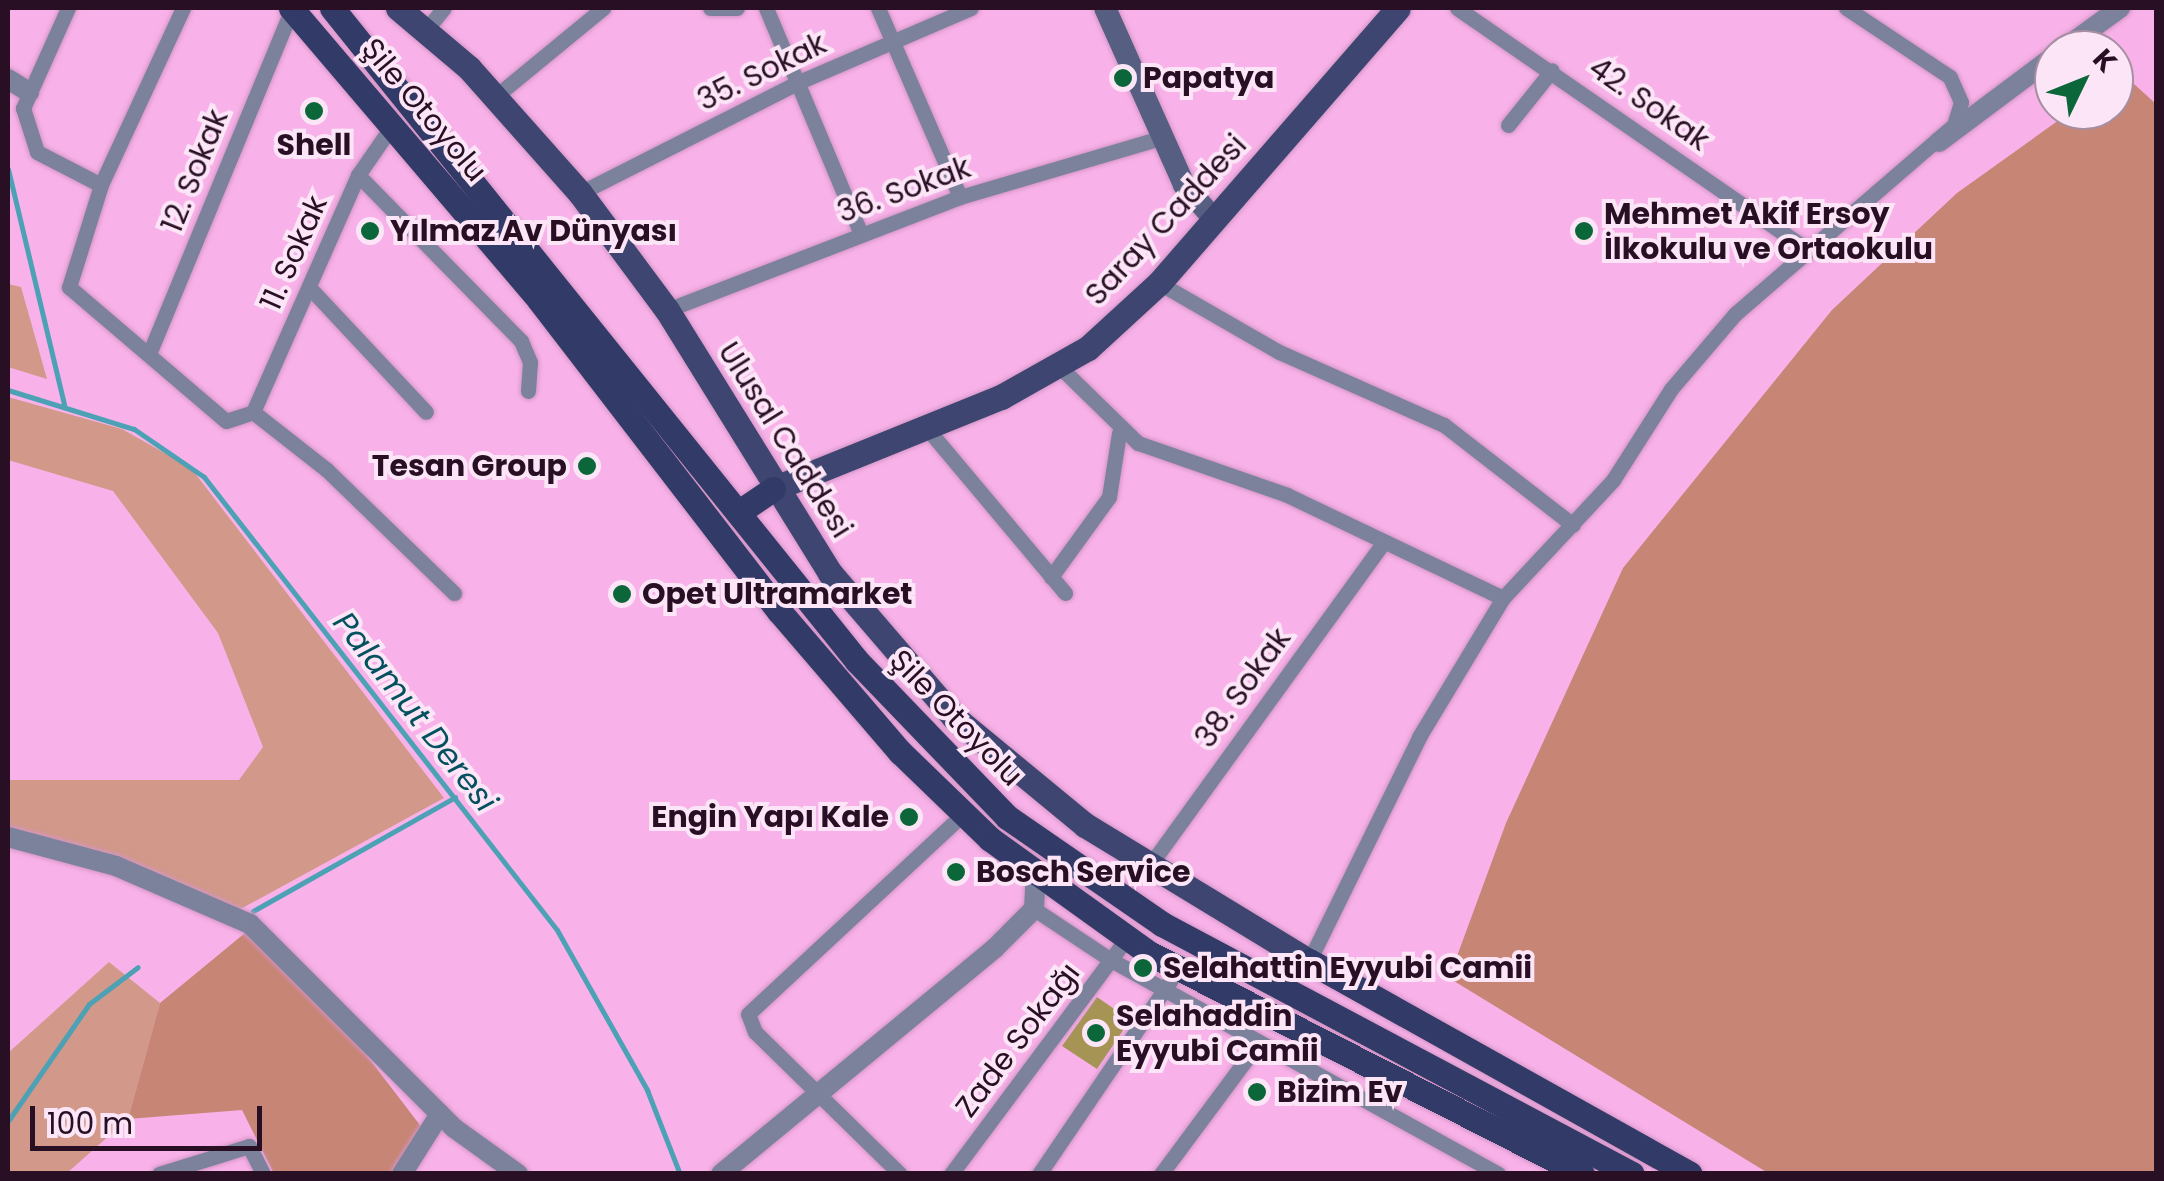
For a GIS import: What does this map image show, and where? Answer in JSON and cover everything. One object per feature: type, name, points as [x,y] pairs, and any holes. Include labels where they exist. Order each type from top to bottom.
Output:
[{"type":"highway","name":"Şile Otoyolu","points":[[291,8],[394,122],[780,611],[964,814],[1036,874],[1127,938],[1173,978],[1380,1072],[1582,1174]]},
{"type":"highway","name":"Şile Otoyolu","points":[[332,8],[738,512],[929,738],[1007,817],[1083,874],[1162,924],[1632,1174]]},
{"type":"highway","points":[[738,512],[773,489]]},
{"type":"highway","points":[[1308,961],[1690,1174]]},
{"type":"highway","points":[[1494,1130],[1542,1174]]},
{"type":"main road","name":"Ulusal Caddesi","points":[[398,8],[496,96],[580,193],[668,310],[773,489],[830,573],[954,717],[1023,780],[1150,866],[1308,961]]},
{"type":"main road","points":[[1106,8],[1184,185],[1215,220]]},
{"type":"main road","name":"Saray Caddesi","points":[[773,489],[1060,367],[1159,283],[1398,8]]},
{"type":"street","points":[[68,8],[24,108],[37,152],[101,186]]},
{"type":"street","points":[[182,8],[101,186],[69,288],[226,420],[253,412],[327,470],[454,592]]},
{"type":"street","name":"12. Sokak","points":[[150,354],[291,8]]},
{"type":"street","points":[[426,30],[444,8]]},
{"type":"street","points":[[496,96],[603,8]]},
{"type":"street","points":[[710,8],[737,8]]},
{"type":"street","points":[[766,8],[860,234]]},
{"type":"street","points":[[878,8],[960,197]]},
{"type":"street","name":"42. Sokak","points":[[1458,8],[1806,249]]},
{"type":"street","points":[[1846,8],[1958,88],[1954,125],[1939,142]]},
{"type":"street","points":[[2090,30],[2120,8]]},
{"type":"street","name":"35. Sokak","points":[[580,193],[799,82],[966,9]]},
{"type":"street","points":[[1508,125],[1552,70]]},
{"type":"street","points":[[1308,961],[1419,738],[1504,598],[1574,525],[1702,349],[1806,249],[2034,71]]},
{"type":"street","points":[[8,79],[30,92]]},
{"type":"street","name":"11. Sokak","points":[[253,412],[358,175],[394,122]]},
{"type":"street","name":"36. Sokak","points":[[668,310],[960,197],[1164,137]]},
{"type":"street","points":[[358,175],[520,341],[530,362],[528,391]]},
{"type":"street","points":[[1159,283],[1280,352],[1444,424],[1574,525]]},
{"type":"street","points":[[309,287],[426,412]]},
{"type":"street","points":[[1060,367],[1119,433],[1287,495],[1382,545],[1504,598]]},
{"type":"street","points":[[925,426],[1065,593]]},
{"type":"street","points":[[1051,577],[1109,498],[1119,433]]},
{"type":"street","name":"38. Sokak","points":[[1150,866],[1382,545]]},
{"type":"street","points":[[900,1174],[819,1097],[748,1014],[964,814]]},
{"type":"street","points":[[8,837],[116,866],[250,924],[440,1114],[518,1174]]},
{"type":"street","points":[[721,1174],[819,1097],[1034,909],[1036,874]]},
{"type":"street","points":[[1034,909],[1111,960],[1173,978],[1260,1042],[1498,1174]]},
{"type":"street","name":"Zade Sokağı","points":[[951,1174],[1127,938]]},
{"type":"street","points":[[1039,1174],[1173,978]]},
{"type":"street","points":[[1161,1174],[1260,1042]]},
{"type":"street","points":[[1347,1090],[1380,1072]]},
{"type":"street","points":[[402,1174],[440,1114]]},
{"type":"street","points":[[158,1174],[249,1146],[263,1174]]},
{"type":"shaded area","points":[[2134,84],[2156,104],[2156,1173],[1768,1173],[1449,978],[1506,823],[1623,568],[1832,310],[1957,193],[2045,130],[2134,130]]},
{"type":"shaded area","points":[[8,284],[21,287],[47,379],[8,367]]},
{"type":"shaded area","points":[[8,397],[122,429],[191,468],[444,798],[235,912],[8,836],[8,780],[239,780],[263,747],[218,633],[113,491],[8,460]]},
{"type":"shaded area","points":[[245,933],[293,959],[426,1133],[409,1173],[274,1174],[242,1110],[128,1119],[160,1003]]},
{"type":"shaded area","points":[[109,962],[160,1003],[128,1119],[67,1173],[8,1173],[8,1053]]},
{"type":"building","name":"Selahaddin Eyyubi Camii","points":[[1097,997],[1130,1020],[1097,1069],[1062,1046]]},
{"type":"waterway","points":[[8,169],[64,404]]},
{"type":"waterway","name":"Palamut Deresi","points":[[8,390],[134,429],[204,477],[557,930],[647,1090],[680,1174]]},
{"type":"waterway","points":[[253,911],[455,797]]},
{"type":"waterway","points":[[8,1121],[89,1004],[138,967]]},
{"type":"place","name":"Papatya","points":[[1123,78]]},
{"type":"place","name":"Shell","points":[[314,111]]},
{"type":"place","name":"Yılmaz Av Dünyası","points":[[370,231]]},
{"type":"place","name":"Mehmet Akif Ersoy İlkokulu ve Ortaokulu","points":[[1584,231]]},
{"type":"place","name":"Tesan Group","points":[[587,466]]},
{"type":"place","name":"Opet Ultramarket","points":[[622,594]]},
{"type":"place","name":"Engin Yapı Kale","points":[[909,817]]},
{"type":"place","name":"Bosch Service","points":[[956,872]]},
{"type":"place","name":"Selahattin Eyyubi Camii","points":[[1143,968]]},
{"type":"place","name":"Selahaddin Eyyubi Camii","points":[[1096,1033]]},
{"type":"place","name":"Bizim Ev","points":[[1257,1092]]}]
